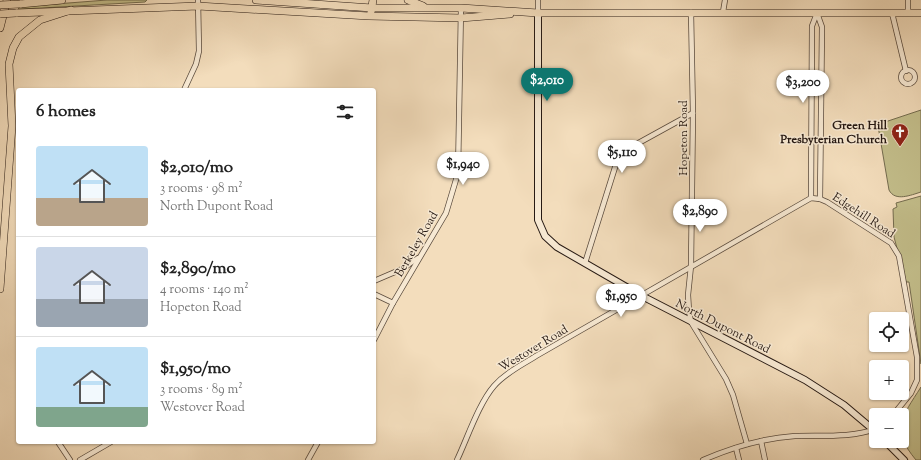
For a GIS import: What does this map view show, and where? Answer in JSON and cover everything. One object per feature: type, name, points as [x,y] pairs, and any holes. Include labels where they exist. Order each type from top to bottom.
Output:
[{"type":"main road","points":[[0,28],[1,16],[7,0]]},
{"type":"main road","points":[[1,16],[11,0]]},
{"type":"main road","points":[[0,5],[62,0]]},
{"type":"main road","points":[[256,0],[338,5],[370,4],[431,9],[461,8],[538,13],[921,13]]},
{"type":"main road","points":[[338,5],[346,0]]},
{"type":"main road","points":[[408,0],[431,9]]},
{"type":"main road","points":[[1,16],[16,13],[198,3],[369,16],[461,18],[538,13]]},
{"type":"main road","points":[[369,16],[370,4]]},
{"type":"main road","points":[[0,289],[11,142],[10,64],[13,48],[19,37],[40,20],[71,10]]},
{"type":"main road","name":"North Dupont Road","points":[[538,13],[538,223],[544,236],[550,242],[642,296],[805,380],[844,405],[869,425]]},
{"type":"main road","points":[[892,448],[904,460]]},
{"type":"street","points":[[538,0],[538,13]]},
{"type":"street","points":[[723,12],[725,0]]},
{"type":"street","points":[[908,0],[908,13]]},
{"type":"street","points":[[185,88],[196,64],[199,50],[198,3]]},
{"type":"street","name":"Berkeley Road","points":[[376,336],[393,302],[446,212],[458,173],[461,8]]},
{"type":"street","name":"Hopeton Road","points":[[691,12],[693,113],[691,266],[688,295],[691,322],[726,379],[733,395],[747,444]]},
{"type":"street","points":[[811,198],[812,26],[817,13]]},
{"type":"street","points":[[817,13],[822,28],[820,199]]},
{"type":"street","points":[[892,13],[906,71]]},
{"type":"street","points":[[585,263],[617,161],[624,151],[693,113]]},
{"type":"street","name":"Edgehill Road","points":[[811,198],[820,199],[891,243],[899,256],[917,357],[917,380],[911,393],[899,408]]},
{"type":"street","name":"Westover Road","points":[[457,460],[487,396],[503,377],[536,356],[811,198]]},
{"type":"street","points":[[376,280],[402,269],[420,256]]},
{"type":"street","points":[[376,295],[393,302]]},
{"type":"street","points":[[703,460],[747,444],[761,441],[794,436],[832,436],[869,431]]},
{"type":"street","points":[[761,441],[765,460]]},
{"type":"street","points":[[59,444],[70,460]]},
{"type":"street","points":[[80,460],[108,444]]},
{"type":"street","points":[[308,460],[317,444]]},
{"type":"street","points":[[736,448],[739,460]]},
{"type":"shaded area","points":[[107,0],[147,0],[145,2],[24,9],[19,9],[17,7]]},
{"type":"shaded area","points":[[921,110],[921,192],[904,197],[895,196],[889,190],[878,126],[882,123]]},
{"type":"shaded area","points":[[921,196],[921,364],[909,282],[906,282],[894,237],[893,209],[897,207],[896,203]]},
{"type":"shaded area","points":[[921,387],[921,460],[916,460],[907,448],[909,448],[909,407]]},
{"type":"place","name":"Green Hill Presbyterian Church","points":[[900,147]]}]
